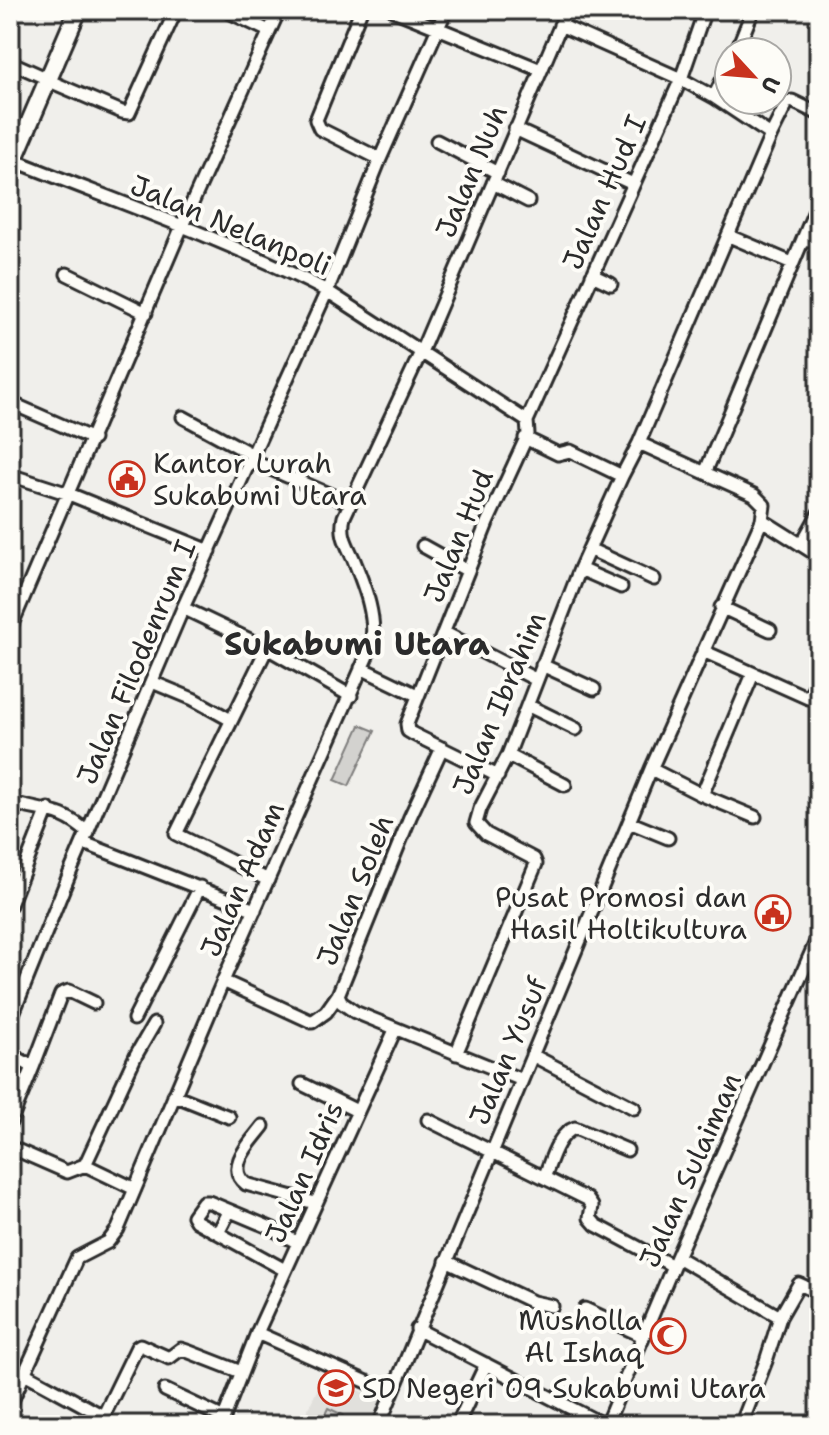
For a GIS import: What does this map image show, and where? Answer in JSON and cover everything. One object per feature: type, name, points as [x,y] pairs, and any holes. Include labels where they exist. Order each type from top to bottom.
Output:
[{"type":"street","points":[[12,164],[78,10]]},
{"type":"street","points":[[10,62],[129,113],[176,10]]},
{"type":"street","points":[[225,10],[269,31]]},
{"type":"street","points":[[10,629],[181,227],[279,10]]},
{"type":"street","points":[[361,10],[316,120],[320,129],[380,159]]},
{"type":"street","points":[[393,10],[541,70]]},
{"type":"street","name":"Jalan Filodenrum I","points":[[10,1021],[183,608],[327,291],[380,159],[446,10]]},
{"type":"street","name":"Jalan Nuh","points":[[421,352],[567,10]]},
{"type":"street","name":"Jalan Hud I","points":[[525,438],[529,429],[527,421],[681,79],[705,10]]},
{"type":"street","points":[[742,36],[753,10]]},
{"type":"street","points":[[560,25],[713,96]]},
{"type":"street","points":[[819,114],[789,101],[771,135],[639,443],[760,499],[764,505],[762,520],[819,556]]},
{"type":"street","points":[[742,116],[771,135]]},
{"type":"street","points":[[515,129],[633,184]]},
{"type":"street","points":[[437,141],[528,201]]},
{"type":"street","name":"Jalan Nelanpoli","points":[[12,164],[181,227],[327,291],[527,421]]},
{"type":"street","points":[[705,473],[819,201]]},
{"type":"street","points":[[729,236],[792,263]]},
{"type":"street","points":[[804,238],[819,244]]},
{"type":"street","points":[[67,274],[146,313]]},
{"type":"street","points":[[592,275],[611,284]]},
{"type":"street","name":"Jalan Adam","points":[[10,1405],[18,1376],[77,1258],[108,1242],[118,1229],[223,981],[351,696],[374,637],[354,561],[342,532],[349,503],[421,352]]},
{"type":"street","points":[[11,403],[93,439]]},
{"type":"street","points":[[183,417],[252,457],[349,503]]},
{"type":"street","points":[[525,438],[558,454],[570,451],[622,476]]},
{"type":"street","name":"Jalan Hud","points":[[442,748],[407,730],[417,695],[525,438]]},
{"type":"street","name":"Jalan Ibrahim","points":[[456,1054],[536,864],[534,859],[475,825],[529,706],[580,569],[639,443]]},
{"type":"street","points":[[10,475],[69,494],[210,551]]},
{"type":"street","points":[[801,545],[819,513]]},
{"type":"street","name":"Jalan Yusuf","points":[[379,1425],[651,769],[762,520]]},
{"type":"street","points":[[423,546],[468,571]]},
{"type":"street","points":[[589,549],[654,579]]},
{"type":"street","points":[[580,569],[621,587]]},
{"type":"street","points":[[721,607],[770,630]]},
{"type":"street","points":[[183,608],[267,648],[351,696]]},
{"type":"street","points":[[445,633],[537,680]]},
{"type":"street","points":[[267,648],[176,834],[268,880]]},
{"type":"street","points":[[703,651],[808,698],[819,679]]},
{"type":"street","points":[[542,665],[594,689]]},
{"type":"street","points":[[361,668],[417,695]]},
{"type":"street","points":[[702,795],[753,674]]},
{"type":"street","points":[[152,682],[193,699],[231,720]]},
{"type":"street","points":[[529,706],[576,729]]},
{"type":"street","points":[[442,748],[498,776]]},
{"type":"street","name":"Jalan Soleh","points":[[442,748],[410,817],[338,995],[349,1008],[395,1030],[522,1080]]},
{"type":"street","points":[[508,755],[565,785]]},
{"type":"street","points":[[651,769],[755,817]]},
{"type":"street","points":[[10,803],[48,809],[66,817],[86,838],[255,910]]},
{"type":"street","points":[[10,905],[48,809]]},
{"type":"street","points":[[629,822],[668,838]]},
{"type":"street","points":[[134,1019],[200,887]]},
{"type":"street","name":"Jalan Sulaiman","points":[[605,1425],[819,935]]},
{"type":"street","points":[[223,981],[312,1022],[326,1012],[338,995]]},
{"type":"street","points":[[10,1123],[61,994],[69,991],[94,1003]]},
{"type":"street","points":[[10,1147],[67,1172],[85,1165],[136,1055],[154,1024]]},
{"type":"street","name":"Jalan Idris","points":[[222,1422],[254,1339],[395,1030]]},
{"type":"street","points":[[10,1054],[33,1067]]},
{"type":"street","points":[[532,1055],[634,1108]]},
{"type":"street","points":[[302,1084],[357,1111]]},
{"type":"street","points":[[174,1095],[229,1117]]},
{"type":"street","points":[[428,1120],[590,1202],[590,1218],[596,1225],[675,1261],[780,1317]]},
{"type":"street","points":[[263,1126],[239,1162],[240,1180],[315,1203]]},
{"type":"street","points":[[544,1178],[563,1135],[569,1130],[575,1128],[627,1150]]},
{"type":"street","points":[[85,1165],[135,1189]]},
{"type":"street","points":[[285,1270],[196,1221],[193,1216],[205,1202],[271,1228],[298,1243]]},
{"type":"street","points":[[218,1233],[229,1212]]},
{"type":"street","points":[[446,1261],[533,1302],[552,1306]]},
{"type":"street","points":[[741,1425],[780,1317],[799,1284],[819,1293]]},
{"type":"street","points":[[585,1309],[643,1336]]},
{"type":"street","points":[[417,1329],[605,1425]]},
{"type":"street","points":[[254,1339],[392,1393]]},
{"type":"street","points":[[18,1376],[101,1420],[140,1345],[169,1358],[181,1349],[241,1372]]},
{"type":"street","points":[[459,1421],[486,1364]]},
{"type":"street","points":[[165,1390],[222,1422]]},
{"type":"shaded area","points":[[360,725],[375,731],[349,786],[335,780]]},
{"type":"shaded area","name":"SD Negeri 09 Sukabumi Utara","points":[[325,1374],[383,1402],[372,1425],[300,1425]]},
{"type":"shaded area","points":[[328,1408],[343,1415],[338,1425],[320,1425]]},
{"type":"place","name":"Kantor Lurah Sukabumi Utara","points":[[127,479]]},
{"type":"place","name":"Pusat Promosi dan Hasil Holtikultura","points":[[773,913]]},
{"type":"place","name":"Musholla Al Ishaq","points":[[668,1336]]},
{"type":"place","name":"SD Negeri 09 Sukabumi Utara","points":[[336,1388]]},
{"type":"district","name":"Sukabumi Utara","points":[[357,643]]}]
